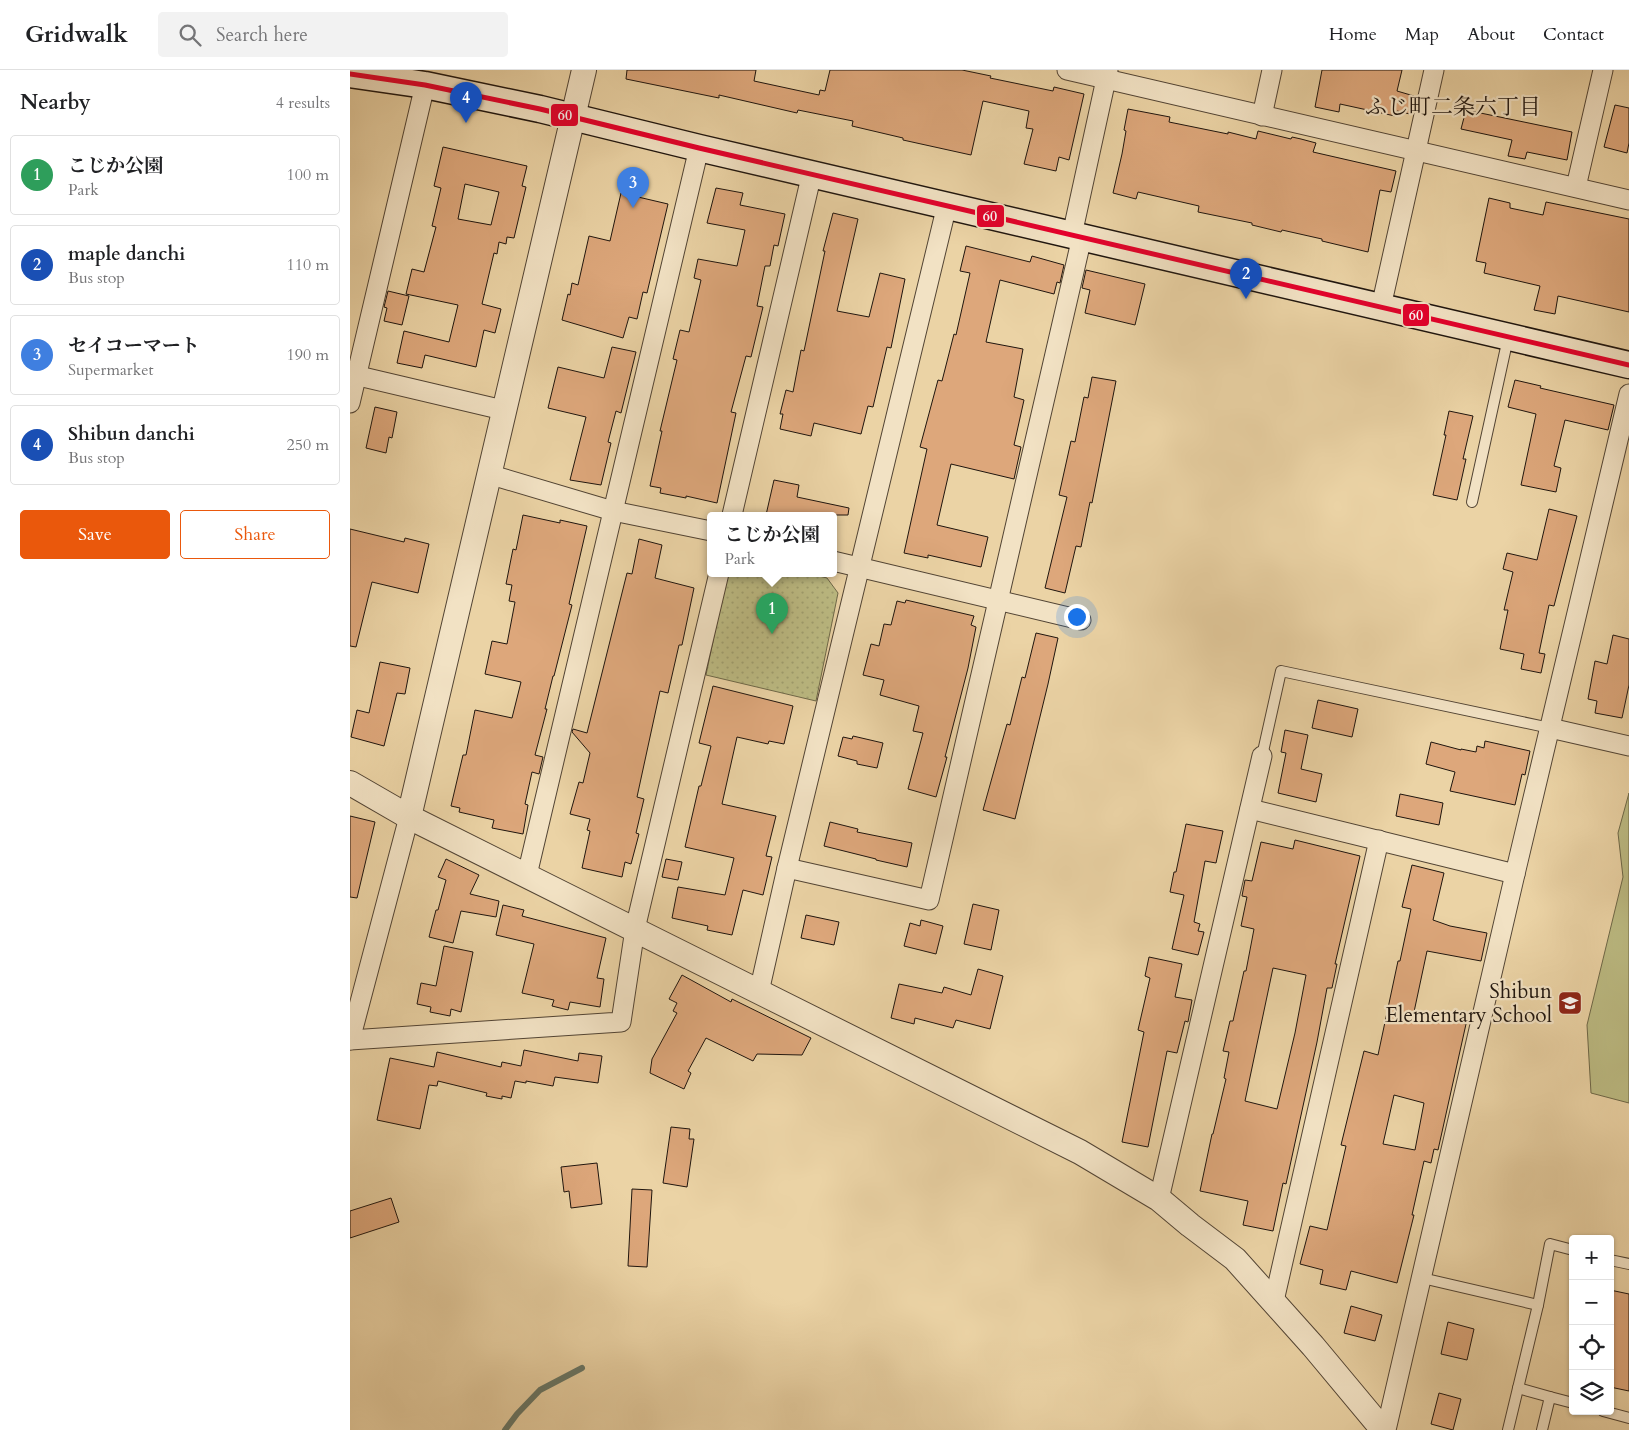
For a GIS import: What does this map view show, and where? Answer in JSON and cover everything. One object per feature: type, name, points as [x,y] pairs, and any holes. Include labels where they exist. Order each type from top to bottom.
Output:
[{"type":"main road","points":[[350,74],[425,85],[574,117],[1629,365]]},
{"type":"street","points":[[584,70],[409,817],[350,1040],[621,1022],[635,929],[717,577]]},
{"type":"street","points":[[1067,70],[1108,75],[1262,116],[1629,200]]},
{"type":"street","points":[[1262,116],[1272,70]]},
{"type":"street","points":[[1381,307],[1434,70]]},
{"type":"street","points":[[1576,188],[1603,70]]},
{"type":"street","points":[[787,868],[929,900],[1077,236],[1108,75]]},
{"type":"street","points":[[350,403],[353,375],[425,85]]},
{"type":"street","points":[[527,875],[700,148]]},
{"type":"street","points":[[733,512],[812,173]]},
{"type":"street","points":[[759,992],[787,868],[947,205]]},
{"type":"street","points":[[353,375],[503,410]]},
{"type":"street","points":[[1385,1430],[1629,394]]},
{"type":"street","points":[[488,474],[613,511],[707,530]]},
{"type":"street","points":[[837,562],[1081,620]]},
{"type":"street","points":[[1550,728],[1629,746]]},
{"type":"street","points":[[1159,1199],[1262,756]]},
{"type":"street","points":[[350,783],[409,817],[1080,1152],[1159,1199],[1190,1226],[1235,1259],[1274,1301],[1385,1430]]},
{"type":"street","points":[[1250,809],[1515,874]]},
{"type":"street","points":[[1274,1301],[1379,840]]},
{"type":"lane","points":[[1472,502],[1508,337]]},
{"type":"lane","points":[[1262,756],[1281,671],[1550,728]]},
{"type":"lane","points":[[1508,1430],[1538,1305],[1550,1244],[1569,1249]]},
{"type":"lane","points":[[1614,1261],[1629,1264]]},
{"type":"lane","points":[[1422,1278],[1538,1305]]},
{"type":"lane","points":[[1518,1388],[1569,1402]]},
{"type":"lane","points":[[1542,1430],[1550,1397]]},
{"type":"lane","points":[[1614,1414],[1629,1418]]},
{"type":"shaded area","points":[[726,577],[823,577],[827,578],[838,593],[816,701],[706,675]]},
{"type":"shaded area","points":[[1629,793],[1629,1103],[1591,1093],[1587,1025],[1623,877],[1618,833]]},
{"type":"building","points":[[627,70],[756,70],[754,81],[819,95],[820,90],[825,91],[830,70],[962,70],[1053,91],[1054,87],[1084,94],[1069,160],[1059,157],[1056,171],[1024,164],[1033,129],[1026,128],[1029,111],[983,101],[971,155],[903,140],[903,138],[852,126],[853,121],[798,110],[797,113],[719,95],[719,98],[626,79]]},
{"type":"building","points":[[1322,70],[1402,70],[1397,91],[1414,96],[1410,114],[1397,111],[1395,116],[1340,104],[1339,112],[1315,107]]},
{"type":"building","points":[[1615,105],[1629,108],[1629,143],[1627,153],[1604,147]]},
{"type":"building","points":[[1128,109],[1170,117],[1169,122],[1228,134],[1228,132],[1256,139],[1258,131],[1291,139],[1292,137],[1301,139],[1316,143],[1313,152],[1396,171],[1391,192],[1380,190],[1368,252],[1322,241],[1322,239],[1282,230],[1281,232],[1252,225],[1252,223],[1198,212],[1199,206],[1138,192],[1136,199],[1113,193],[1122,154]]},
{"type":"building","points":[[1466,110],[1572,132],[1567,160],[1527,152],[1525,159],[1508,156],[1512,140],[1461,129]]},
{"type":"building","points":[[443,147],[527,166],[522,186],[526,187],[514,238],[507,237],[506,244],[499,242],[497,254],[494,253],[482,304],[501,309],[495,333],[484,330],[476,367],[425,355],[422,368],[397,363],[404,331],[449,342],[458,305],[406,294],[412,269],[424,272],[436,227],[432,226],[441,188],[434,186]],"holes":[[[465,184],[499,192],[491,225],[458,219]]]},
{"type":"building","points":[[716,188],[743,193],[740,205],[785,214],[778,246],[774,245],[770,266],[765,266],[757,306],[763,307],[751,357],[746,356],[731,412],[736,413],[717,503],[686,496],[686,498],[660,493],[661,488],[650,486],[662,431],[660,431],[677,360],[673,359],[680,330],[689,332],[701,280],[694,278],[698,259],[737,266],[745,230],[707,223]]},
{"type":"building","points":[[621,193],[668,204],[647,293],[643,292],[637,319],[629,317],[623,338],[562,320],[572,283],[578,285],[589,236],[610,241]]},
{"type":"building","points":[[1489,198],[1510,203],[1510,208],[1543,215],[1546,202],[1629,219],[1629,312],[1558,296],[1555,314],[1534,310],[1540,286],[1484,273],[1486,263],[1476,261]]},
{"type":"building","points":[[833,213],[858,219],[837,311],[869,317],[880,273],[905,279],[891,348],[887,347],[873,407],[868,406],[861,434],[814,423],[811,436],[780,429],[783,414],[780,414],[786,390],[793,392],[801,350],[804,351],[825,251],[823,251]]},
{"type":"building","points":[[966,246],[1030,262],[1032,256],[1064,265],[1060,283],[1057,282],[1054,294],[1000,280],[986,342],[1023,349],[1014,397],[1024,400],[1014,445],[1021,447],[1014,479],[951,464],[937,525],[988,537],[981,567],[928,555],[928,558],[904,553],[927,449],[920,447],[938,380],[942,381],[954,334],[956,335],[970,273],[960,271]]},
{"type":"building","points":[[1086,270],[1145,284],[1135,325],[1085,313],[1090,290],[1082,288]]},
{"type":"building","points":[[388,291],[409,296],[402,325],[384,321],[387,308],[384,307]]},
{"type":"building","points":[[612,347],[636,352],[621,413],[616,411],[608,442],[611,443],[601,485],[570,480],[586,417],[548,408],[558,367],[604,378]]},
{"type":"building","points":[[1092,377],[1116,381],[1092,503],[1090,502],[1081,547],[1076,546],[1065,593],[1045,588],[1067,497],[1059,495],[1071,441],[1075,442],[1084,397],[1088,398]]},
{"type":"building","points":[[1515,380],[1541,386],[1540,388],[1614,405],[1608,430],[1565,420],[1554,466],[1561,468],[1556,492],[1521,485],[1536,414],[1508,407]]},
{"type":"building","points":[[375,407],[397,412],[392,438],[389,437],[386,453],[366,448]]},
{"type":"building","points":[[1449,411],[1473,416],[1463,459],[1466,459],[1457,500],[1433,495],[1446,435],[1444,435]]},
{"type":"building","points":[[774,480],[799,485],[797,497],[849,508],[848,515],[837,515],[837,512],[767,512]]},
{"type":"building","points":[[1549,509],[1577,516],[1554,606],[1549,605],[1539,653],[1545,654],[1541,673],[1521,669],[1524,654],[1500,649],[1508,610],[1504,610],[1513,572],[1503,569],[1507,553],[1537,560]]},
{"type":"building","points":[[523,515],[560,523],[560,520],[587,526],[569,604],[572,605],[535,755],[543,757],[539,774],[532,772],[525,804],[528,805],[523,834],[492,828],[494,820],[459,812],[460,808],[451,806],[463,755],[466,755],[475,710],[512,718],[521,682],[485,674],[492,641],[507,644],[515,602],[509,601],[512,585],[506,584],[513,549],[516,550]]},
{"type":"building","points":[[350,529],[404,542],[405,538],[429,544],[418,593],[372,582],[356,647],[350,646]]},
{"type":"building","points":[[639,539],[662,545],[655,578],[694,588],[682,645],[679,645],[668,693],[660,691],[637,797],[644,799],[636,833],[639,834],[631,864],[625,862],[622,877],[582,868],[590,831],[587,830],[590,819],[570,814],[579,782],[583,783],[590,753],[572,732],[573,729],[587,733],[627,573],[632,574]]},
{"type":"building","points":[[906,600],[974,616],[971,625],[976,627],[968,668],[936,797],[908,789],[923,733],[913,731],[919,706],[880,695],[884,680],[863,675],[871,644],[879,646],[884,624],[891,625],[897,601],[905,603]]},
{"type":"building","points":[[1036,633],[1058,638],[1015,819],[983,810],[1007,724],[1010,725],[1022,677],[1025,678]]},
{"type":"building","points":[[1613,635],[1629,639],[1629,685],[1622,718],[1595,713],[1597,701],[1588,699],[1595,661],[1607,664]]},
{"type":"building","points":[[380,662],[410,668],[405,694],[397,693],[384,746],[351,737],[357,710],[369,713]]},
{"type":"building","points":[[713,686],[793,706],[784,744],[769,741],[768,744],[737,737],[722,804],[776,816],[766,856],[772,857],[763,895],[743,890],[732,935],[707,930],[708,926],[672,918],[678,887],[725,895],[734,858],[685,847],[699,786],[701,786],[711,746],[699,743]]},
{"type":"building","points":[[1318,700],[1358,709],[1352,737],[1312,728]]},
{"type":"building","points":[[1285,730],[1308,735],[1301,769],[1322,774],[1316,802],[1278,793],[1286,753],[1281,752]]},
{"type":"building","points":[[853,736],[883,743],[877,768],[857,764],[857,761],[838,756],[843,737],[852,739]]},
{"type":"building","points":[[1485,741],[1530,751],[1525,775],[1522,774],[1515,805],[1450,791],[1455,772],[1426,764],[1431,742],[1476,752],[1477,746],[1484,748]]},
{"type":"building","points":[[1400,794],[1443,803],[1439,825],[1396,816]]},
{"type":"building","points":[[350,816],[375,822],[357,898],[350,897]]},
{"type":"building","points":[[830,822],[858,829],[857,832],[912,843],[907,867],[824,846]]},
{"type":"building","points":[[1186,824],[1223,831],[1216,863],[1205,861],[1194,922],[1200,924],[1198,931],[1204,932],[1198,955],[1172,949],[1184,895],[1170,892]]},
{"type":"building","points":[[1295,840],[1360,856],[1335,964],[1337,964],[1332,988],[1327,988],[1286,1184],[1283,1183],[1273,1231],[1243,1225],[1248,1201],[1200,1191],[1226,1079],[1224,1078],[1229,1052],[1223,1051],[1230,1021],[1233,1021],[1244,971],[1246,971],[1254,929],[1241,926],[1247,897],[1242,896],[1245,880],[1252,881],[1261,842],[1293,849]],"holes":[[[1273,968],[1306,975],[1295,1033],[1277,1109],[1245,1101]]]},
{"type":"building","points":[[446,859],[479,875],[470,894],[499,901],[496,917],[461,911],[453,943],[429,937],[446,880],[438,877]]},
{"type":"building","points":[[666,859],[682,862],[678,880],[662,877]]},
{"type":"building","points":[[1412,865],[1444,873],[1433,920],[1450,926],[1487,933],[1481,961],[1427,951],[1414,1012],[1466,1024],[1438,1150],[1434,1149],[1431,1163],[1424,1161],[1412,1215],[1414,1215],[1397,1283],[1351,1271],[1346,1290],[1320,1284],[1323,1270],[1300,1264],[1310,1226],[1327,1230],[1346,1146],[1341,1145],[1364,1051],[1378,1055],[1411,909],[1402,907]],"holes":[[[1394,1095],[1424,1103],[1415,1150],[1383,1144]]]},
{"type":"building","points":[[973,904],[999,910],[991,950],[964,944]]},
{"type":"building","points":[[503,905],[524,910],[522,916],[606,938],[597,978],[604,979],[600,1007],[570,1002],[568,1010],[552,1006],[554,1000],[522,993],[534,944],[496,935]]},
{"type":"building","points":[[806,915],[839,922],[834,945],[801,938]]},
{"type":"building","points":[[921,920],[943,926],[936,954],[904,946],[910,923],[920,926]]},
{"type":"building","points":[[444,946],[473,952],[461,1012],[451,1009],[450,1016],[430,1012],[431,1007],[417,1004],[421,983],[436,986]]},
{"type":"building","points":[[1149,957],[1182,964],[1175,997],[1192,1000],[1188,1022],[1185,1021],[1177,1053],[1167,1051],[1148,1147],[1122,1142],[1144,1032],[1138,1030],[1150,978],[1145,976]]},
{"type":"building","points":[[978,969],[1003,976],[990,1029],[956,1020],[953,1028],[915,1018],[914,1024],[891,1018],[899,984],[942,993],[944,987],[971,995]]},
{"type":"building","points":[[682,975],[731,1002],[732,999],[811,1038],[802,1055],[757,1054],[753,1061],[706,1038],[688,1071],[691,1073],[684,1089],[650,1073],[652,1059],[677,1013],[673,1011],[677,1003],[669,999]]},
{"type":"building","points":[[524,1050],[578,1061],[579,1053],[602,1056],[598,1083],[555,1077],[553,1086],[515,1081],[511,1098],[502,1096],[502,1099],[486,1096],[487,1093],[438,1081],[437,1086],[429,1085],[420,1129],[377,1120],[390,1058],[434,1067],[437,1052],[501,1067],[502,1062],[521,1066]]},
{"type":"building","points":[[671,1127],[690,1129],[689,1139],[694,1139],[687,1187],[663,1183]]},
{"type":"building","points":[[597,1163],[602,1204],[571,1208],[569,1191],[564,1192],[561,1167]]},
{"type":"building","points":[[632,1189],[652,1190],[647,1267],[628,1266]]},
{"type":"building","points":[[391,1198],[399,1222],[350,1238],[350,1211]]},
{"type":"building","points":[[1614,1291],[1629,1294],[1629,1391],[1614,1388]]},
{"type":"building","points":[[1351,1306],[1382,1315],[1375,1341],[1344,1333]]},
{"type":"building","points":[[1448,1322],[1474,1329],[1467,1360],[1441,1354]]},
{"type":"building","points":[[1439,1393],[1461,1399],[1453,1430],[1431,1424]]},
{"type":"waterway","points":[[505,1430],[517,1414],[540,1390],[582,1368]]},
{"type":"transit line","name":"60","points":[[350,74],[425,85],[540,109],[699,148],[1629,365]]},
{"type":"place","name":"Shibun danchi","points":[[466,123]]},
{"type":"place","name":"セイコーマート","points":[[633,208]]},
{"type":"place","name":"maple danchi","points":[[1246,299]]},
{"type":"place","name":"こじか公園","points":[[772,634]]},
{"type":"place","name":"Shibun Elementary School","points":[[1570,1003]]},
{"type":"district","name":"ふじ町二条六丁目","points":[[1453,107]]}]
